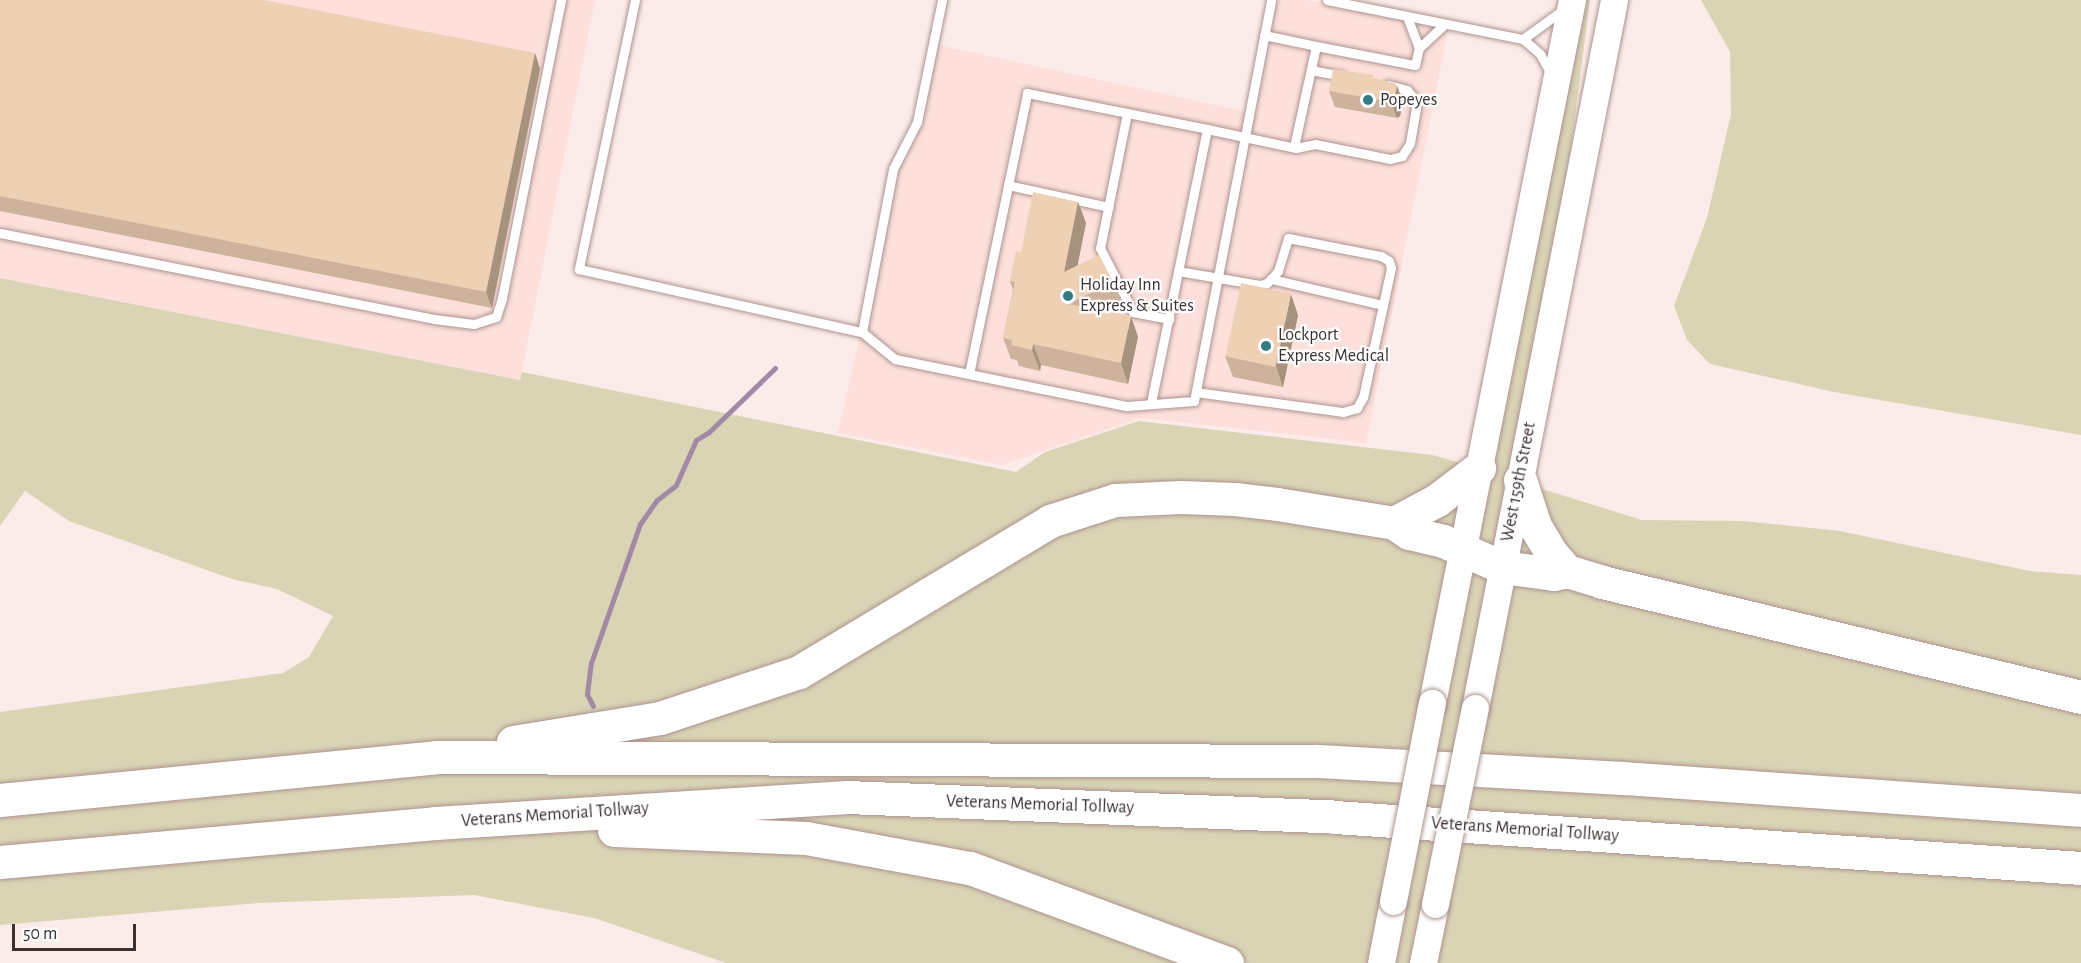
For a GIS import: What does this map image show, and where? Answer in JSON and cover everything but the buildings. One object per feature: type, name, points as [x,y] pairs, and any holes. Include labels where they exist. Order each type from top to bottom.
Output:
[{"type":"highway","points":[[1394,523],[1437,500],[1479,468]]},
{"type":"highway","points":[[1520,480],[1535,526],[1552,555],[1567,571],[1602,582],[2081,697]]},
{"type":"highway","points":[[399,760],[660,718],[799,672],[1050,520],[1115,500],[1181,497],[1235,499],[1394,523],[1409,533],[1443,541],[1502,567],[1554,574],[1567,571]]},
{"type":"highway","points":[[0,800],[436,757],[1317,761],[1624,778],[2081,810]]},
{"type":"highway","name":"Veterans Memorial Tollway","points":[[0,862],[435,823],[847,796],[1335,817],[2081,868]]},
{"type":"highway","points":[[435,823],[806,838],[970,868],[1227,963]]},
{"type":"main road","name":"West 159th Street","points":[[1423,963],[1614,0]]},
{"type":"main road","points":[[1381,963],[1571,2]]},
{"type":"lane","points":[[0,233],[434,319],[474,324],[496,317],[561,0]]},
{"type":"lane","points":[[635,0],[579,268],[862,332],[895,359],[1127,406],[1194,401],[1271,0]]},
{"type":"lane","points":[[862,332],[893,169],[917,122],[942,0]]},
{"type":"lane","points":[[1327,0],[1523,39],[1540,54],[1556,82]]},
{"type":"lane","points":[[1523,39],[1571,2]]},
{"type":"lane","points":[[1264,36],[1415,65],[1419,48],[1407,16]]},
{"type":"lane","points":[[1419,48],[1445,24]]},
{"type":"lane","points":[[1294,147],[1316,46]]},
{"type":"lane","points":[[1311,70],[1356,78]]},
{"type":"lane","points":[[969,374],[1027,93],[1294,147],[1316,144],[1390,159],[1402,156],[1410,143],[1417,102],[1407,90],[1378,83]]},
{"type":"lane","points":[[1127,113],[1100,248],[1133,312],[1169,319]]},
{"type":"lane","points":[[1151,403],[1207,129]]},
{"type":"lane","points":[[1008,185],[1109,207]]},
{"type":"lane","points":[[1178,271],[1260,285],[1271,279],[1278,271],[1288,238],[1381,256],[1389,261],[1391,268],[1363,397],[1357,408],[1343,412],[1196,392]]},
{"type":"lane","points":[[1271,279],[1383,305]]},
{"type":"shaded area","points":[[0,0],[595,0],[520,380],[0,278]]},
{"type":"shaded area","points":[[1275,0],[1309,0],[1448,30],[1366,443],[1141,418],[1002,465],[838,433],[897,170],[923,121],[938,45],[1253,113]]},
{"type":"shaded area","points":[[1584,0],[1590,0],[1568,170],[1507,478],[1642,520],[1743,521],[1840,531],[2030,571],[2081,575],[2081,963],[726,963],[594,918],[474,895],[260,903],[0,925],[0,712],[283,673],[309,657],[333,616],[277,589],[232,579],[69,521],[25,491],[0,526],[0,278],[520,380],[522,372],[1016,472],[1045,452],[1139,421],[1432,455],[1489,471]]},
{"type":"shaded area","points":[[1701,0],[2081,0],[2081,435],[1834,392],[1710,364],[1687,340],[1674,306],[1707,218],[1731,114],[1730,52]]},
{"type":"waterway","points":[[593,706],[587,694],[591,663],[640,524],[657,500],[676,485],[696,440],[709,432],[775,368]]},
{"type":"place","name":"Popeyes","points":[[1368,100]]},
{"type":"place","name":"Holiday Inn Express & Suites","points":[[1068,296]]},
{"type":"place","name":"Lockport Express Medical","points":[[1266,346]]}]
